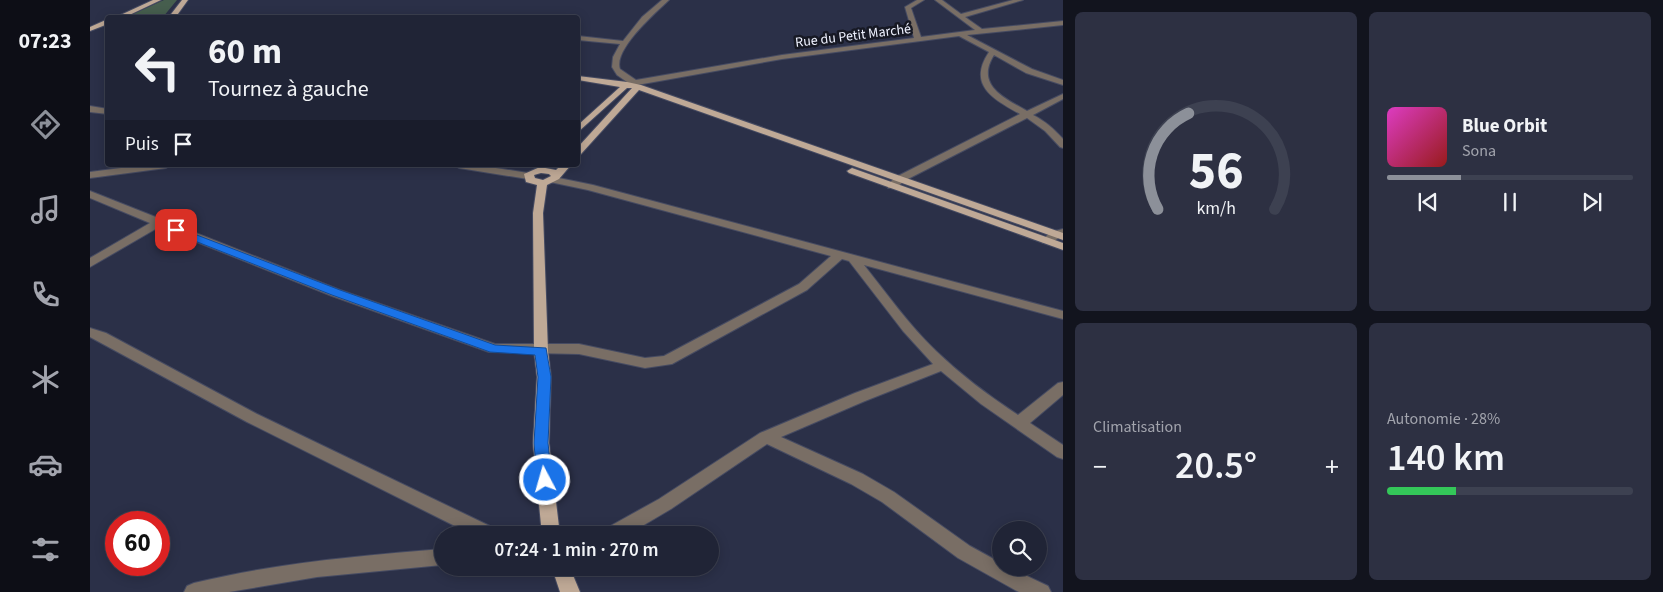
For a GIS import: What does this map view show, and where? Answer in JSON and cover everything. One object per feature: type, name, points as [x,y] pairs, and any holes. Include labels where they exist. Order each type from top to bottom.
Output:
[{"type":"main road","points":[[123,15],[158,0]]},
{"type":"main road","points":[[173,15],[185,0]]},
{"type":"main road","points":[[90,29],[94,25]]},
{"type":"main road","points":[[580,78],[634,86],[719,119],[896,182],[1057,236],[1063,247]]},
{"type":"main road","points":[[580,127],[585,121],[634,86]]},
{"type":"main road","points":[[580,150],[604,124],[634,86]]},
{"type":"main road","points":[[585,121],[604,124]]},
{"type":"main road","points":[[549,526],[541,443],[544,377],[541,351],[538,213],[543,175],[561,167]]},
{"type":"main road","points":[[564,576],[570,592]]},
{"type":"street","points":[[634,86],[615,66],[618,54],[648,14],[657,5],[666,0]]},
{"type":"street","points":[[918,39],[908,7],[921,0]]},
{"type":"street","points":[[938,0],[982,31]]},
{"type":"street","points":[[961,16],[1020,0]]},
{"type":"street","name":"Rue du Petit Marché","points":[[634,86],[782,57],[982,31],[1063,23]]},
{"type":"street","points":[[961,34],[1029,71],[1063,83]]},
{"type":"street","points":[[580,38],[626,43]]},
{"type":"street","points":[[993,51],[983,69],[982,78],[996,97],[1040,122],[1063,145]]},
{"type":"street","points":[[896,182],[1063,96]]},
{"type":"street","points":[[90,109],[105,112]]},
{"type":"street","points":[[109,173],[120,167]]},
{"type":"street","points":[[90,175],[152,167]]},
{"type":"street","points":[[475,167],[543,175],[838,256],[1063,315]]},
{"type":"street","points":[[90,194],[158,223],[336,293],[494,349],[541,351],[579,349],[645,363],[667,361],[803,287],[838,256]]},
{"type":"street","points":[[90,263],[158,223]]},
{"type":"street","points":[[854,260],[911,332],[943,366],[1001,411],[1063,453]]},
{"type":"street","points":[[90,332],[101,336],[252,418],[472,526]]},
{"type":"street","points":[[627,526],[665,504],[766,437],[860,397],[943,366]]},
{"type":"street","points":[[1020,423],[1063,387]]},
{"type":"street","points":[[766,437],[881,492],[964,552],[1040,592]]},
{"type":"street","points":[[194,592],[225,583],[317,569],[434,558]]},
{"type":"green space","points":[[164,0],[177,0],[165,15],[131,15]]},
{"type":"route","points":[[176,230],[336,293],[494,349],[541,351],[544,377],[541,443],[545,480]]}]
